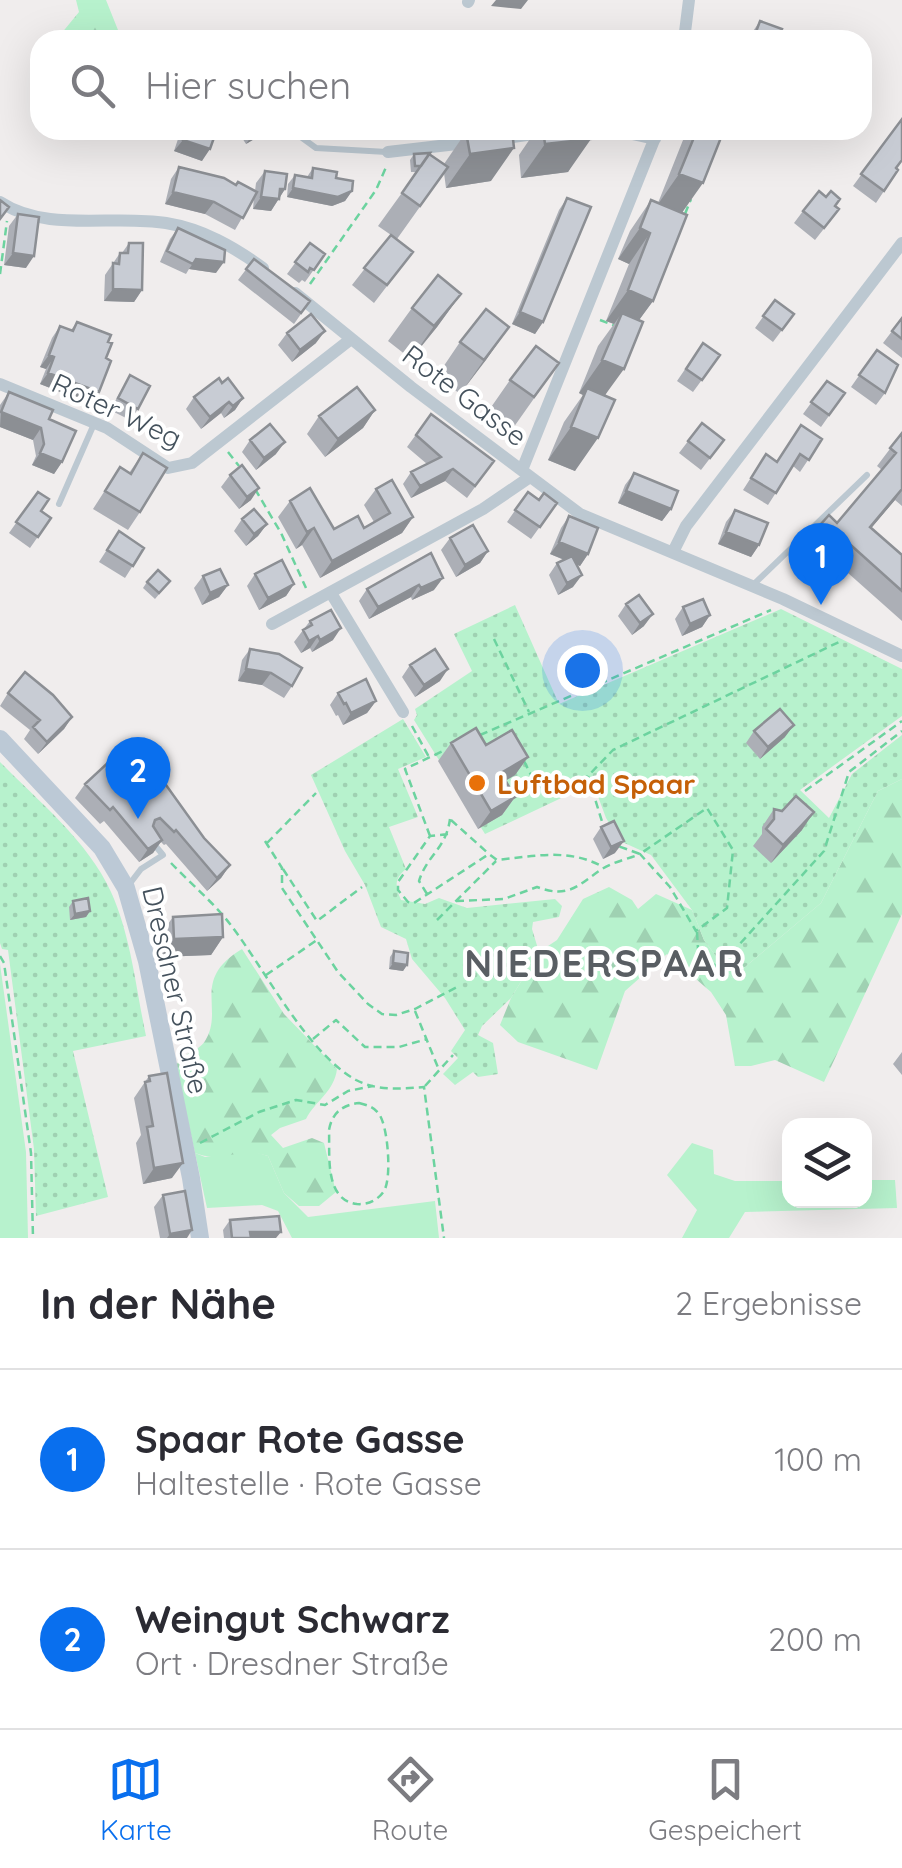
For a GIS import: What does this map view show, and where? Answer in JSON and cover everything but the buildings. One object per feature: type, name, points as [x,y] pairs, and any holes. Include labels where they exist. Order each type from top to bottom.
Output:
[{"type":"main road","name":"Dresdner Straße","points":[[0,739],[102,848],[126,888],[147,962],[200,1238]]},
{"type":"street","points":[[685,30],[689,0]]},
{"type":"street","points":[[388,152],[492,140]]},
{"type":"street","points":[[272,624],[482,509],[526,473],[655,140]]},
{"type":"street","points":[[0,202],[36,217],[143,221],[194,230],[234,248],[274,276]]},
{"type":"street","points":[[672,552],[686,526],[902,243]]},
{"type":"street","name":"Rote Gasse","points":[[287,286],[580,514],[752,586],[902,656]]},
{"type":"street","name":"Roter Weg","points":[[0,384],[131,441],[168,468],[182,467],[351,339]]},
{"type":"street","points":[[331,593],[403,712]]},
{"type":"lane","points":[[305,140],[316,148],[388,152]]},
{"type":"lane","points":[[60,504],[94,423]]},
{"type":"lane","points":[[752,586],[867,475]]},
{"type":"lane","points":[[126,888],[141,869],[162,855],[150,838]]},
{"type":"path","points":[[300,297],[376,190],[386,172],[388,152]]},
{"type":"path","points":[[682,221],[697,185]]},
{"type":"path","points":[[0,274],[5,225]]},
{"type":"path","points":[[585,313],[618,327]]},
{"type":"path","points":[[229,453],[240,468]]},
{"type":"path","points":[[250,482],[281,533],[314,603]]},
{"type":"path","points":[[476,737],[778,607],[783,600]]},
{"type":"path","points":[[520,751],[532,779],[549,795],[588,776],[613,750],[844,640],[850,631]]},
{"type":"path","points":[[494,639],[530,714]]},
{"type":"path","points":[[403,712],[430,757]]},
{"type":"path","points":[[806,791],[902,721]]},
{"type":"path","points":[[616,845],[640,854],[670,887],[696,931],[698,949],[718,968],[824,851],[850,772],[902,731]]},
{"type":"path","points":[[430,836],[405,769],[445,750]]},
{"type":"path","points":[[588,776],[602,825],[609,835]]},
{"type":"path","points":[[316,793],[266,842],[317,921],[362,887]]},
{"type":"path","points":[[456,901],[504,900],[537,886],[550,892],[579,888],[604,868],[640,854],[707,808],[733,850],[727,908],[696,931]]},
{"type":"path","points":[[428,894],[418,881],[448,834],[450,820],[496,860]]},
{"type":"path","points":[[448,834],[430,836],[398,882],[398,890],[408,902],[414,903],[490,854]]},
{"type":"path","points":[[437,920],[496,860],[548,854],[584,856],[604,868]]},
{"type":"path","points":[[162,855],[227,919],[313,1039],[347,1074],[360,1082],[392,1090],[424,1087],[453,1056]]},
{"type":"path","points":[[282,868],[282,888],[338,972],[382,1014],[415,1010],[457,987]]},
{"type":"path","points":[[266,974],[318,940]]},
{"type":"path","points":[[0,956],[31,1153],[33,1238]]},
{"type":"path","points":[[415,1010],[440,1070]]},
{"type":"path","points":[[313,1039],[336,1020],[365,1047],[399,1047],[427,1039]]},
{"type":"path","points":[[184,1148],[259,1112],[296,1100],[325,1105],[348,1091],[374,1086]]},
{"type":"path","points":[[424,1087],[444,1238]]},
{"type":"path","points":[[350,1104],[368,1105],[385,1125],[389,1179],[386,1188],[372,1202],[353,1204],[344,1200],[333,1184],[330,1122],[350,1104]]},
{"type":"green space","points":[[76,0],[106,0],[118,30],[64,30],[79,12]]},
{"type":"green space","points":[[515,605],[559,704],[781,609],[902,669],[902,716],[800,790],[829,818],[852,774],[902,735],[902,779],[878,791],[821,903],[732,978],[704,940],[692,910],[651,855],[620,841],[593,783],[485,834],[414,720],[415,709],[472,671],[454,634]]},
{"type":"green space","points":[[403,719],[426,757],[398,769],[418,817],[389,827],[406,869],[397,883],[401,900],[425,904],[439,898],[467,908],[555,899],[562,906],[559,917],[533,922],[539,952],[511,998],[482,1026],[478,1035],[493,1043],[498,1074],[478,1077],[473,1072],[455,1085],[443,1074],[458,1058],[451,1051],[465,1030],[445,998],[412,959],[406,939],[381,927],[365,885],[311,775]]},
{"type":"green space","points":[[0,762],[61,822],[101,873],[124,926],[146,1036],[73,1051],[108,1197],[36,1216],[34,1149],[8,950],[2,949],[0,943]]},
{"type":"green space","points":[[902,779],[902,914],[824,1082],[775,1060],[735,1066],[726,1015],[711,992],[667,954],[625,991],[597,1070],[518,1042],[500,1025],[511,998],[539,952],[557,940],[583,899],[609,887],[632,900],[638,909],[656,894],[692,910],[704,940],[732,978],[821,903],[878,791]]},
{"type":"green space","points":[[242,949],[284,1014],[337,1069],[332,1084],[306,1119],[271,1135],[283,1148],[312,1138],[324,1143],[336,1192],[319,1206],[299,1206],[284,1193],[268,1156],[195,1153],[176,1066],[205,1041],[217,972]]},
{"type":"green space","points":[[0,964],[26,1152],[28,1238],[0,1238]]},
{"type":"green space","points":[[692,1143],[713,1150],[714,1174],[735,1181],[782,1181],[782,1208],[872,1208],[872,1180],[895,1180],[897,1208],[745,1212],[729,1238],[682,1238],[697,1210],[667,1175]]},
{"type":"green space","points":[[248,1150],[268,1156],[284,1193],[308,1217],[435,1201],[439,1238],[292,1238],[278,1211],[262,1205],[207,1208],[195,1153],[205,1157]]},
{"type":"place","name":"Spaar Rote Gasse","points":[[821,605]]},
{"type":"place","name":"Luftbad Spaar","points":[[477,783]]},
{"type":"place","name":"Weingut Schwarz","points":[[138,819]]},
{"type":"district","name":"NIEDERSPAAR","points":[[605,963]]}]
